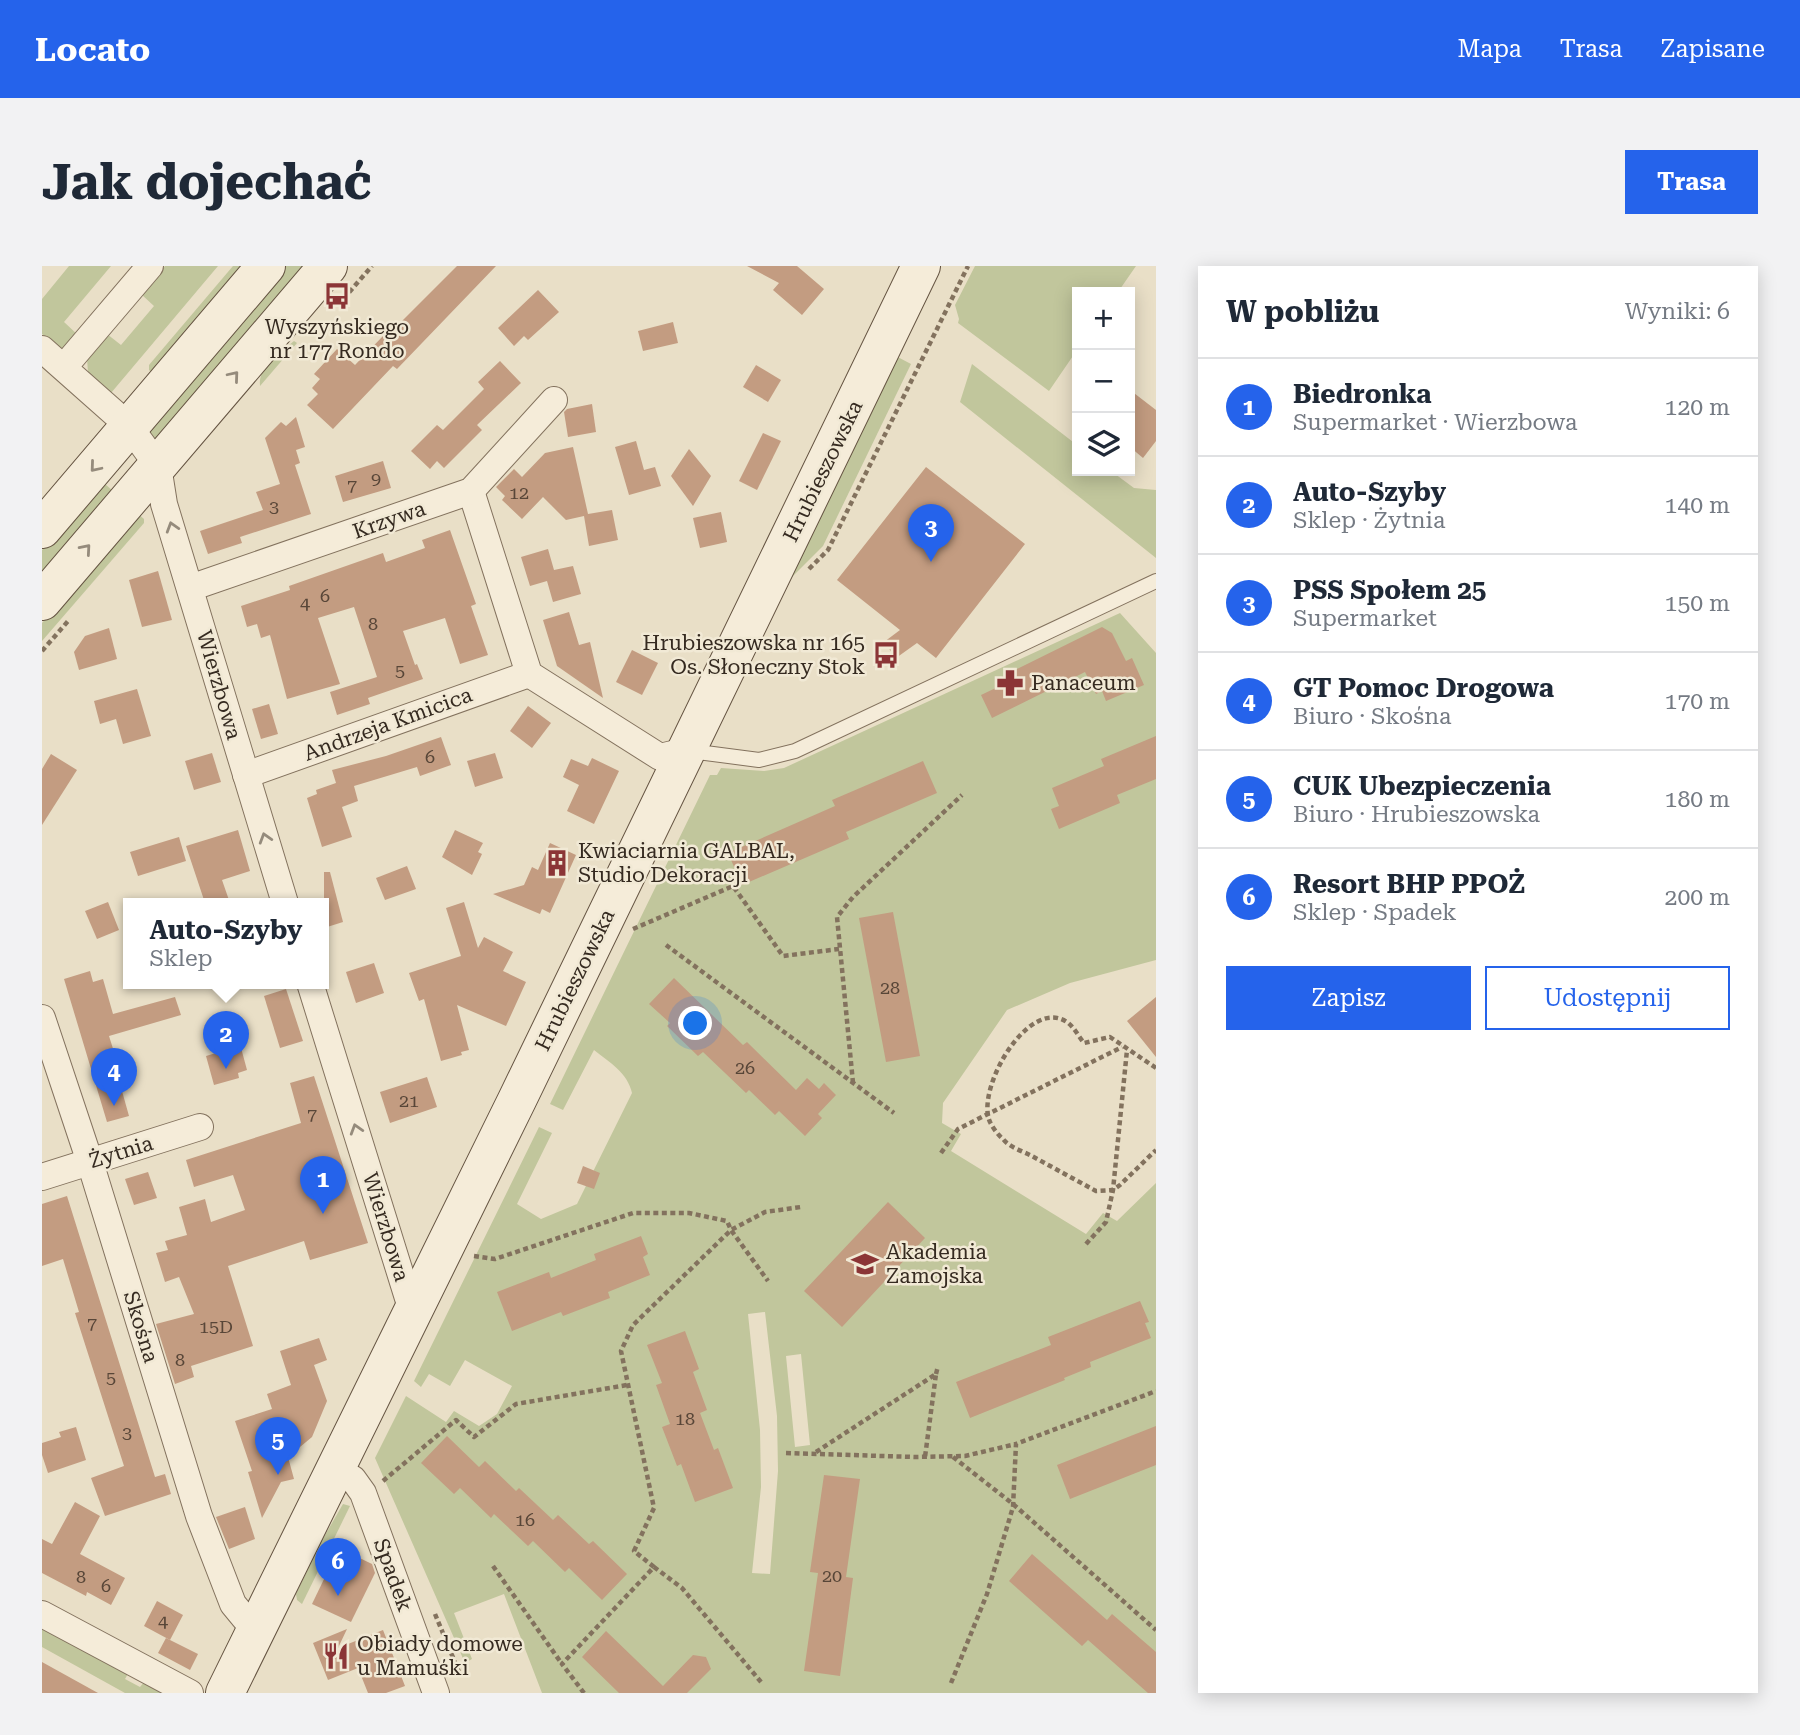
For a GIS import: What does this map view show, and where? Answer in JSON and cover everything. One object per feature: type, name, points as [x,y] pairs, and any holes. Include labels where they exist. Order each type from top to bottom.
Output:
[{"type":"street","points":[[64,367],[150,266]]},
{"type":"street","points":[[42,529],[266,266]]},
{"type":"street","points":[[42,601],[328,266]]},
{"type":"street","name":"Hrubieszowska","points":[[225,1693],[769,583],[921,266]]},
{"type":"street","points":[[42,349],[129,426],[158,466]]},
{"type":"street","name":"Krzywa","points":[[190,588],[471,491],[554,400]]},
{"type":"street","name":"Wierzbowa","points":[[158,466],[164,504],[283,898]]},
{"type":"street","points":[[471,491],[529,674],[660,757],[685,751]]},
{"type":"street","name":"Andrzeja Kmicica","points":[[246,775],[529,674]]},
{"type":"street","name":"Wierzbowa","points":[[312,989],[412,1311]]},
{"type":"street","name":"Skośna","points":[[42,1018],[90,1162],[199,1516],[233,1604],[247,1621],[257,1626]]},
{"type":"street","name":"Żytnia","points":[[42,1177],[200,1127]]},
{"type":"street","name":"Spadek","points":[[334,1469],[353,1479],[363,1493],[436,1693]]},
{"type":"street","points":[[42,1614],[190,1693]]},
{"type":"lane","points":[[685,751],[760,760],[795,751],[1156,581]]},
{"type":"path","points":[[896,411],[968,266]]},
{"type":"path","points":[[853,1083],[837,917],[853,897],[962,795]]},
{"type":"path","points":[[626,932],[733,886],[783,956],[839,948]]},
{"type":"path","points":[[666,945],[894,1113]]},
{"type":"path","points":[[1156,1068],[1110,1037],[1084,1043],[1068,1023],[1055,1018],[1038,1023],[1021,1033],[1007,1050],[988,1093],[990,1123],[1004,1142],[1096,1191],[1112,1189],[1133,1174],[1156,1150]]},
{"type":"path","points":[[941,1153],[958,1129],[1125,1048]]},
{"type":"path","points":[[1086,1244],[1107,1222],[1125,1048]]},
{"type":"path","points":[[761,1682],[682,1588],[634,1551],[654,1508],[621,1351],[633,1325],[731,1230],[765,1212],[801,1207]]},
{"type":"path","points":[[468,1255],[495,1259],[633,1213],[689,1213],[727,1221],[768,1281]]},
{"type":"path","points":[[925,1457],[938,1366]]},
{"type":"path","points":[[815,1452],[936,1374]]},
{"type":"path","points":[[382,1481],[457,1418],[474,1437],[516,1404],[627,1385]]},
{"type":"path","points":[[786,1453],[965,1456],[1016,1444],[1156,1391]]},
{"type":"path","points":[[951,1684],[987,1594],[1013,1504],[1016,1444]]},
{"type":"path","points":[[953,1457],[1013,1504],[1156,1630]]},
{"type":"path","points":[[493,1566],[583,1693]]},
{"type":"path","points":[[562,1664],[654,1567]]},
{"type":"green space","points":[[69,266],[111,266],[64,322],[79,336],[64,349],[42,334],[42,299]]},
{"type":"green space","points":[[165,266],[218,266],[111,393],[88,373],[87,358],[107,334],[121,345],[154,306],[141,294]]},
{"type":"green space","points":[[233,266],[251,266],[157,377],[149,370],[149,365]]},
{"type":"green space","points":[[283,266],[313,266],[156,440],[151,438],[147,430]]},
{"type":"green space","points":[[975,266],[1136,266],[1121,287],[1072,287],[1072,357],[1049,391],[958,323],[955,305]]},
{"type":"green space","points":[[294,341],[297,343],[260,386],[262,372],[266,366]]},
{"type":"green space","points":[[892,354],[911,364],[823,546],[791,578],[790,568]]},
{"type":"green space","points":[[972,364],[1072,441],[1072,476],[1118,476],[1134,488],[1156,490],[1156,558],[960,402]]},
{"type":"green space","points":[[99,483],[105,484],[113,491],[42,582],[42,550]]},
{"type":"green space","points":[[137,513],[144,519],[144,523],[42,641],[42,623]]},
{"type":"green space","points":[[1120,613],[1156,653],[1156,960],[1070,983],[1007,1010],[943,1103],[942,1123],[961,1134],[951,1151],[1086,1234],[1103,1213],[1117,1221],[1156,1183],[1156,1693],[542,1693],[504,1594],[454,1613],[472,1659],[465,1663],[375,1458],[406,1396],[446,1422],[454,1411],[479,1426],[497,1414],[512,1386],[465,1360],[450,1386],[429,1374],[421,1387],[414,1381],[539,1127],[552,1133],[517,1204],[541,1219],[577,1204],[632,1093],[622,1074],[594,1050],[563,1110],[550,1104],[710,775],[717,775],[721,768],[764,771],[784,768]],"holes":[[[765,1312],[777,1416],[778,1471],[770,1574],[752,1573],[761,1487],[760,1430],[748,1314]],[[801,1354],[810,1445],[795,1447],[786,1356]]]},
{"type":"green space","points":[[343,1504],[350,1506],[302,1604],[297,1600],[296,1594]]},
{"type":"green space","points":[[42,1625],[129,1672],[125,1679],[140,1687],[145,1681],[167,1693],[125,1693],[42,1647]]},
{"type":"building","points":[[457,266],[496,266],[397,369],[393,366],[333,429],[307,405],[318,394],[312,388],[320,379],[314,374],[337,349],[355,365]]},
{"type":"building","points":[[747,266],[797,266],[824,289],[802,315],[773,290],[779,283]]},
{"type":"building","points":[[538,290],[559,312],[528,340],[524,336],[514,346],[498,328]]},
{"type":"building","points":[[673,322],[678,343],[643,351],[638,331]]},
{"type":"building","points":[[500,361],[521,383],[477,425],[482,430],[444,468],[437,461],[430,469],[411,451],[437,425],[443,430],[484,389],[478,382]]},
{"type":"building","points":[[756,365],[781,380],[768,402],[743,387]]},
{"type":"building","points":[[1135,394],[1156,410],[1156,441],[1143,458],[1135,451]]},
{"type":"building","points":[[592,404],[596,432],[568,437],[564,412]]},
{"type":"building","points":[[296,417],[305,447],[296,450],[300,463],[295,465],[311,514],[240,537],[242,543],[208,554],[200,531],[263,510],[256,492],[280,484],[265,438],[281,422],[286,426]]},
{"type":"building","points":[[763,433],[781,441],[757,490],[739,481]]},
{"type":"building","points":[[636,441],[644,470],[655,467],[661,486],[629,495],[615,447]]},
{"type":"building","points":[[573,447],[588,514],[612,510],[618,540],[589,546],[584,516],[566,520],[543,497],[522,519],[502,500],[505,496],[496,487],[514,469],[522,477],[545,453]]},
{"type":"building","points":[[689,449],[711,476],[693,506],[671,476]]},
{"type":"building","points":[[383,461],[391,488],[343,502],[335,476]]},
{"type":"building","points":[[926,467],[1025,544],[936,658],[917,643],[896,658],[884,642],[900,630],[837,580]]},
{"type":"building","points":[[721,512],[727,542],[700,548],[693,518]]},
{"type":"building","points":[[450,530],[476,604],[471,606],[488,655],[460,664],[445,618],[403,631],[423,679],[368,698],[370,704],[337,715],[330,692],[377,677],[354,607],[318,618],[340,684],[287,699],[270,635],[261,638],[257,624],[247,627],[241,606],[290,590],[289,586],[383,553],[386,562],[425,548],[422,540]]},
{"type":"building","points":[[548,549],[554,570],[573,566],[581,594],[553,602],[547,581],[530,586],[521,557]]},
{"type":"building","points":[[158,571],[172,620],[142,627],[129,580]]},
{"type":"building","points":[[569,612],[579,645],[590,642],[603,698],[557,666],[543,620]]},
{"type":"building","points":[[1102,627],[1112,633],[1126,661],[1132,658],[1144,685],[1106,701],[1102,691],[1096,694],[1085,672],[992,718],[981,695],[1002,685],[999,678]]},
{"type":"building","points":[[109,628],[117,659],[79,670],[74,652],[85,636]]},
{"type":"building","points":[[632,650],[658,663],[642,695],[616,682]]},
{"type":"building","points":[[137,689],[151,736],[123,744],[116,719],[100,724],[94,701]]},
{"type":"building","points":[[269,704],[278,734],[261,739],[252,709]]},
{"type":"building","points":[[528,706],[551,723],[532,748],[510,731]]},
{"type":"building","points":[[1156,736],[1156,779],[1117,795],[1120,803],[1059,829],[1051,809],[1059,806],[1052,788],[1104,766],[1101,759]]},
{"type":"building","points":[[441,737],[451,765],[420,776],[417,767],[354,786],[358,801],[342,807],[352,837],[322,847],[307,798],[317,794],[316,790],[336,783],[332,770],[386,756]]},
{"type":"building","points":[[212,753],[221,782],[194,790],[185,761]]},
{"type":"building","points":[[495,753],[503,778],[475,787],[467,761]]},
{"type":"building","points":[[51,754],[77,770],[42,825],[42,769]]},
{"type":"building","points":[[592,758],[619,771],[594,824],[567,811],[579,785],[563,777],[571,759],[588,766]]},
{"type":"building","points":[[923,761],[937,793],[846,832],[849,839],[742,885],[728,853],[835,806],[832,800]]},
{"type":"building","points":[[238,830],[250,871],[222,880],[228,898],[203,898],[186,846]]},
{"type":"building","points":[[455,830],[483,843],[478,852],[482,854],[472,875],[442,857]]},
{"type":"building","points":[[179,837],[186,861],[138,876],[130,852]]},
{"type":"building","points":[[550,843],[576,855],[550,913],[542,909],[540,914],[493,894],[524,885],[532,867],[538,870]]},
{"type":"building","points":[[407,866],[416,889],[385,900],[376,878]]},
{"type":"building","points":[[324,872],[330,872],[343,922],[329,926],[329,898],[324,898]]},
{"type":"building","points":[[108,902],[119,930],[97,939],[85,911]]},
{"type":"building","points":[[464,902],[478,948],[484,937],[513,952],[503,971],[526,982],[506,1026],[457,1005],[469,1050],[441,1061],[424,999],[419,1001],[409,973],[461,956],[446,908]]},
{"type":"building","points":[[893,912],[920,1056],[886,1062],[859,918]]},
{"type":"building","points":[[374,963],[384,993],[356,1003],[346,972]]},
{"type":"building","points":[[90,971],[93,982],[103,979],[113,1014],[175,997],[181,1015],[109,1036],[129,1116],[107,1122],[64,979]]},
{"type":"building","points":[[674,978],[743,1045],[747,1042],[796,1090],[807,1078],[819,1089],[824,1083],[836,1095],[818,1114],[822,1118],[805,1136],[779,1111],[775,1115],[749,1090],[746,1093],[703,1052],[698,1056],[667,1026],[670,1023],[649,1004]]},
{"type":"building","points":[[286,989],[303,1041],[280,1048],[264,996]]},
{"type":"building","points":[[1156,997],[1156,1057],[1127,1021]]},
{"type":"building","points":[[237,1033],[247,1070],[238,1073],[239,1078],[214,1085],[206,1056],[216,1053],[213,1040]]},
{"type":"building","points":[[314,1076],[368,1243],[310,1260],[304,1241],[228,1266],[253,1346],[191,1366],[194,1377],[175,1384],[156,1324],[194,1314],[179,1277],[165,1282],[156,1253],[168,1250],[165,1241],[187,1235],[179,1207],[205,1199],[211,1222],[245,1210],[233,1175],[194,1187],[186,1160],[301,1123],[290,1083]]},
{"type":"building","points":[[427,1077],[437,1107],[390,1123],[380,1092]]},
{"type":"building","points":[[583,1166],[600,1173],[594,1189],[577,1183]]},
{"type":"building","points":[[148,1172],[157,1198],[134,1205],[125,1179]]},
{"type":"building","points":[[67,1196],[155,1477],[165,1474],[171,1494],[105,1516],[91,1478],[124,1466],[75,1313],[79,1312],[63,1259],[42,1266],[42,1204]]},
{"type":"building","name":"Akademia Zamojska","points":[[888,1202],[925,1238],[842,1327],[804,1291]]},
{"type":"building","points":[[641,1236],[648,1254],[643,1257],[650,1275],[608,1292],[610,1298],[563,1316],[561,1312],[512,1331],[497,1292],[549,1272],[551,1278],[596,1260],[594,1254]]},
{"type":"building","points":[[1140,1301],[1149,1322],[1145,1323],[1151,1338],[1090,1362],[1091,1367],[1064,1378],[1065,1380],[970,1418],[956,1382],[1051,1345],[1048,1337]]},
{"type":"building","points":[[685,1331],[699,1369],[693,1372],[707,1410],[700,1413],[714,1450],[718,1448],[733,1488],[695,1502],[681,1464],[677,1466],[662,1427],[670,1424],[656,1385],[662,1383],[647,1345]]},
{"type":"building","points":[[319,1338],[327,1360],[314,1365],[327,1401],[312,1437],[288,1457],[294,1479],[281,1482],[262,1518],[248,1472],[252,1471],[235,1421],[272,1409],[267,1394],[291,1385],[280,1351]]},
{"type":"building","points":[[1156,1426],[1156,1465],[1070,1499],[1057,1465]]},
{"type":"building","points":[[76,1427],[86,1460],[48,1473],[42,1455],[42,1443],[61,1437],[59,1432]]},
{"type":"building","points":[[447,1436],[479,1467],[485,1461],[516,1491],[519,1488],[553,1520],[558,1515],[589,1544],[593,1541],[627,1574],[602,1600],[569,1568],[565,1572],[533,1541],[528,1546],[494,1514],[491,1518],[460,1488],[454,1494],[421,1463]]},
{"type":"building","points":[[824,1475],[860,1479],[846,1577],[853,1578],[840,1676],[804,1671],[818,1573],[810,1572]]},
{"type":"building","points":[[75,1502],[100,1516],[80,1554],[125,1578],[111,1605],[87,1592],[86,1596],[42,1573],[42,1539],[52,1544]]},
{"type":"building","points":[[245,1507],[255,1539],[229,1549],[216,1517]]},
{"type":"building","points":[[339,1548],[372,1564],[375,1573],[351,1622],[312,1604]]},
{"type":"building","points":[[1032,1554],[1107,1620],[1112,1614],[1156,1652],[1156,1693],[1148,1693],[1088,1640],[1082,1646],[1009,1581]]},
{"type":"building","points":[[157,1601],[183,1615],[170,1640],[144,1626]]},
{"type":"building","points":[[347,1629],[338,1648],[383,1630],[405,1686],[386,1693],[368,1693],[358,1668],[328,1680],[313,1643]]},
{"type":"building","points":[[606,1631],[663,1686],[693,1655],[706,1657],[711,1669],[687,1693],[619,1693],[582,1657]]},
{"type":"building","points":[[166,1638],[198,1654],[190,1670],[158,1653]]},
{"type":"building","points":[[42,1662],[98,1693],[42,1693]]},
{"type":"place","name":"Wyszyńskiego nr 177 Rondo","points":[[337,296]]},
{"type":"place","name":"PSS Społem 25","points":[[931,562]]},
{"type":"place","name":"Hrubieszowska nr 165 Os. Słoneczny Stok","points":[[886,655]]},
{"type":"place","name":"Panaceum","points":[[1010,683]]},
{"type":"place","name":"Kwiaciarnia GALBAL, Studio Dekoracji","points":[[557,863]]},
{"type":"place","name":"Auto-Szyby","points":[[226,1069]]},
{"type":"place","name":"GT Pomoc Drogowa","points":[[114,1106]]},
{"type":"place","name":"Biedronka","points":[[323,1214]]},
{"type":"place","name":"Akademia Zamojska","points":[[865,1264]]},
{"type":"place","name":"CUK Ubezpieczenia","points":[[278,1475]]},
{"type":"place","name":"Resort BHP PPOŻ","points":[[338,1596]]},
{"type":"place","name":"Obiady domowe u Mamuśki","points":[[336,1656]]}]
